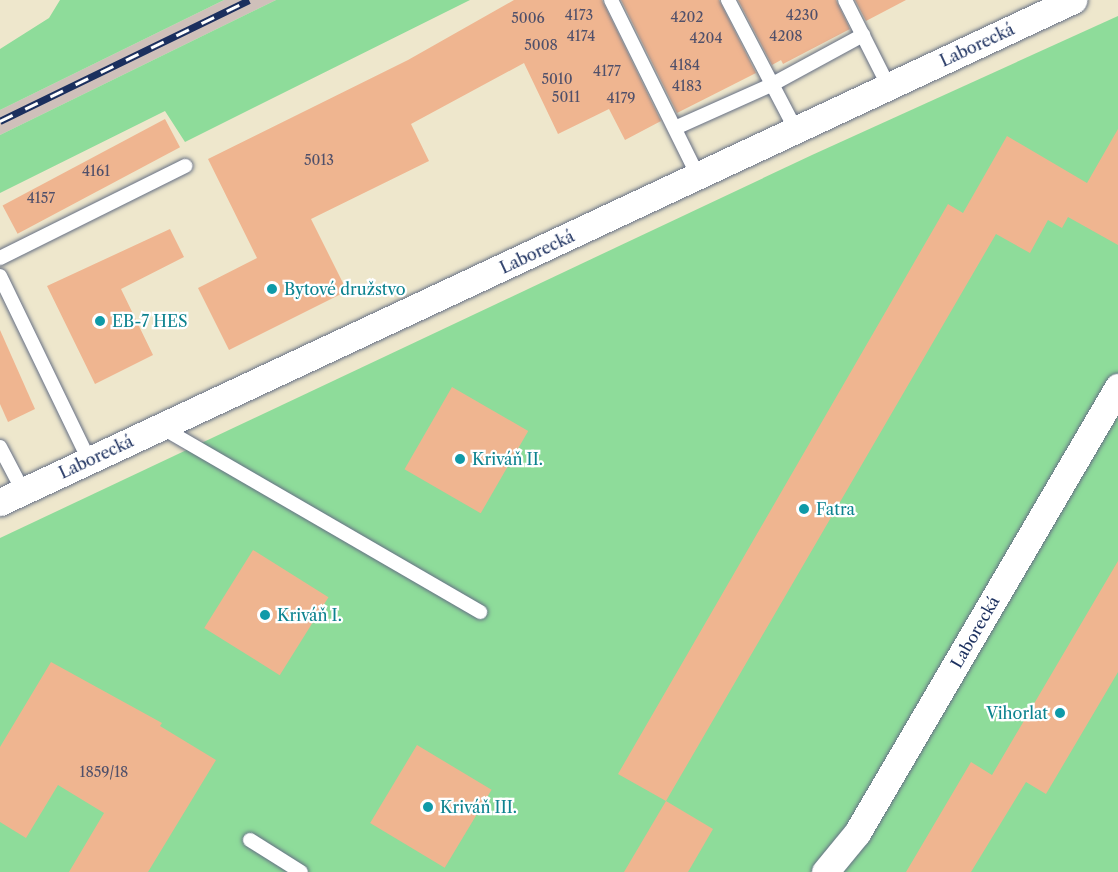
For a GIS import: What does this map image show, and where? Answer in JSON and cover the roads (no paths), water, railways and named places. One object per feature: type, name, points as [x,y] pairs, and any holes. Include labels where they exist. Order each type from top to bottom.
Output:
[{"type":"street","name":"Laborecká","points":[[12,496],[1073,0]]},
{"type":"street","name":"Laborecká","points":[[825,872],[857,833],[1118,387]]},
{"type":"lane","points":[[611,0],[698,176]]},
{"type":"lane","points":[[728,0],[796,130]]},
{"type":"lane","points":[[845,0],[889,87]]},
{"type":"lane","points":[[675,128],[771,85],[863,35]]},
{"type":"lane","points":[[0,258],[185,166]]},
{"type":"lane","points":[[0,276],[89,460]]},
{"type":"lane","points":[[161,427],[480,612]]},
{"type":"lane","points":[[0,447],[12,496]]},
{"type":"lane","points":[[250,840],[302,872]]},
{"type":"railway","points":[[0,121],[249,0]]},
{"type":"place","name":"Bytové družstvo","points":[[272,289]]},
{"type":"place","name":"EB-7 HES","points":[[100,321]]},
{"type":"place","name":"Kriváň II.","points":[[460,459]]},
{"type":"place","name":"Fatra","points":[[804,509]]},
{"type":"place","name":"Kriváň I.","points":[[265,615]]},
{"type":"place","name":"Vihorlat","points":[[1060,713]]},
{"type":"place","name":"Kriváň III.","points":[[428,807]]}]
